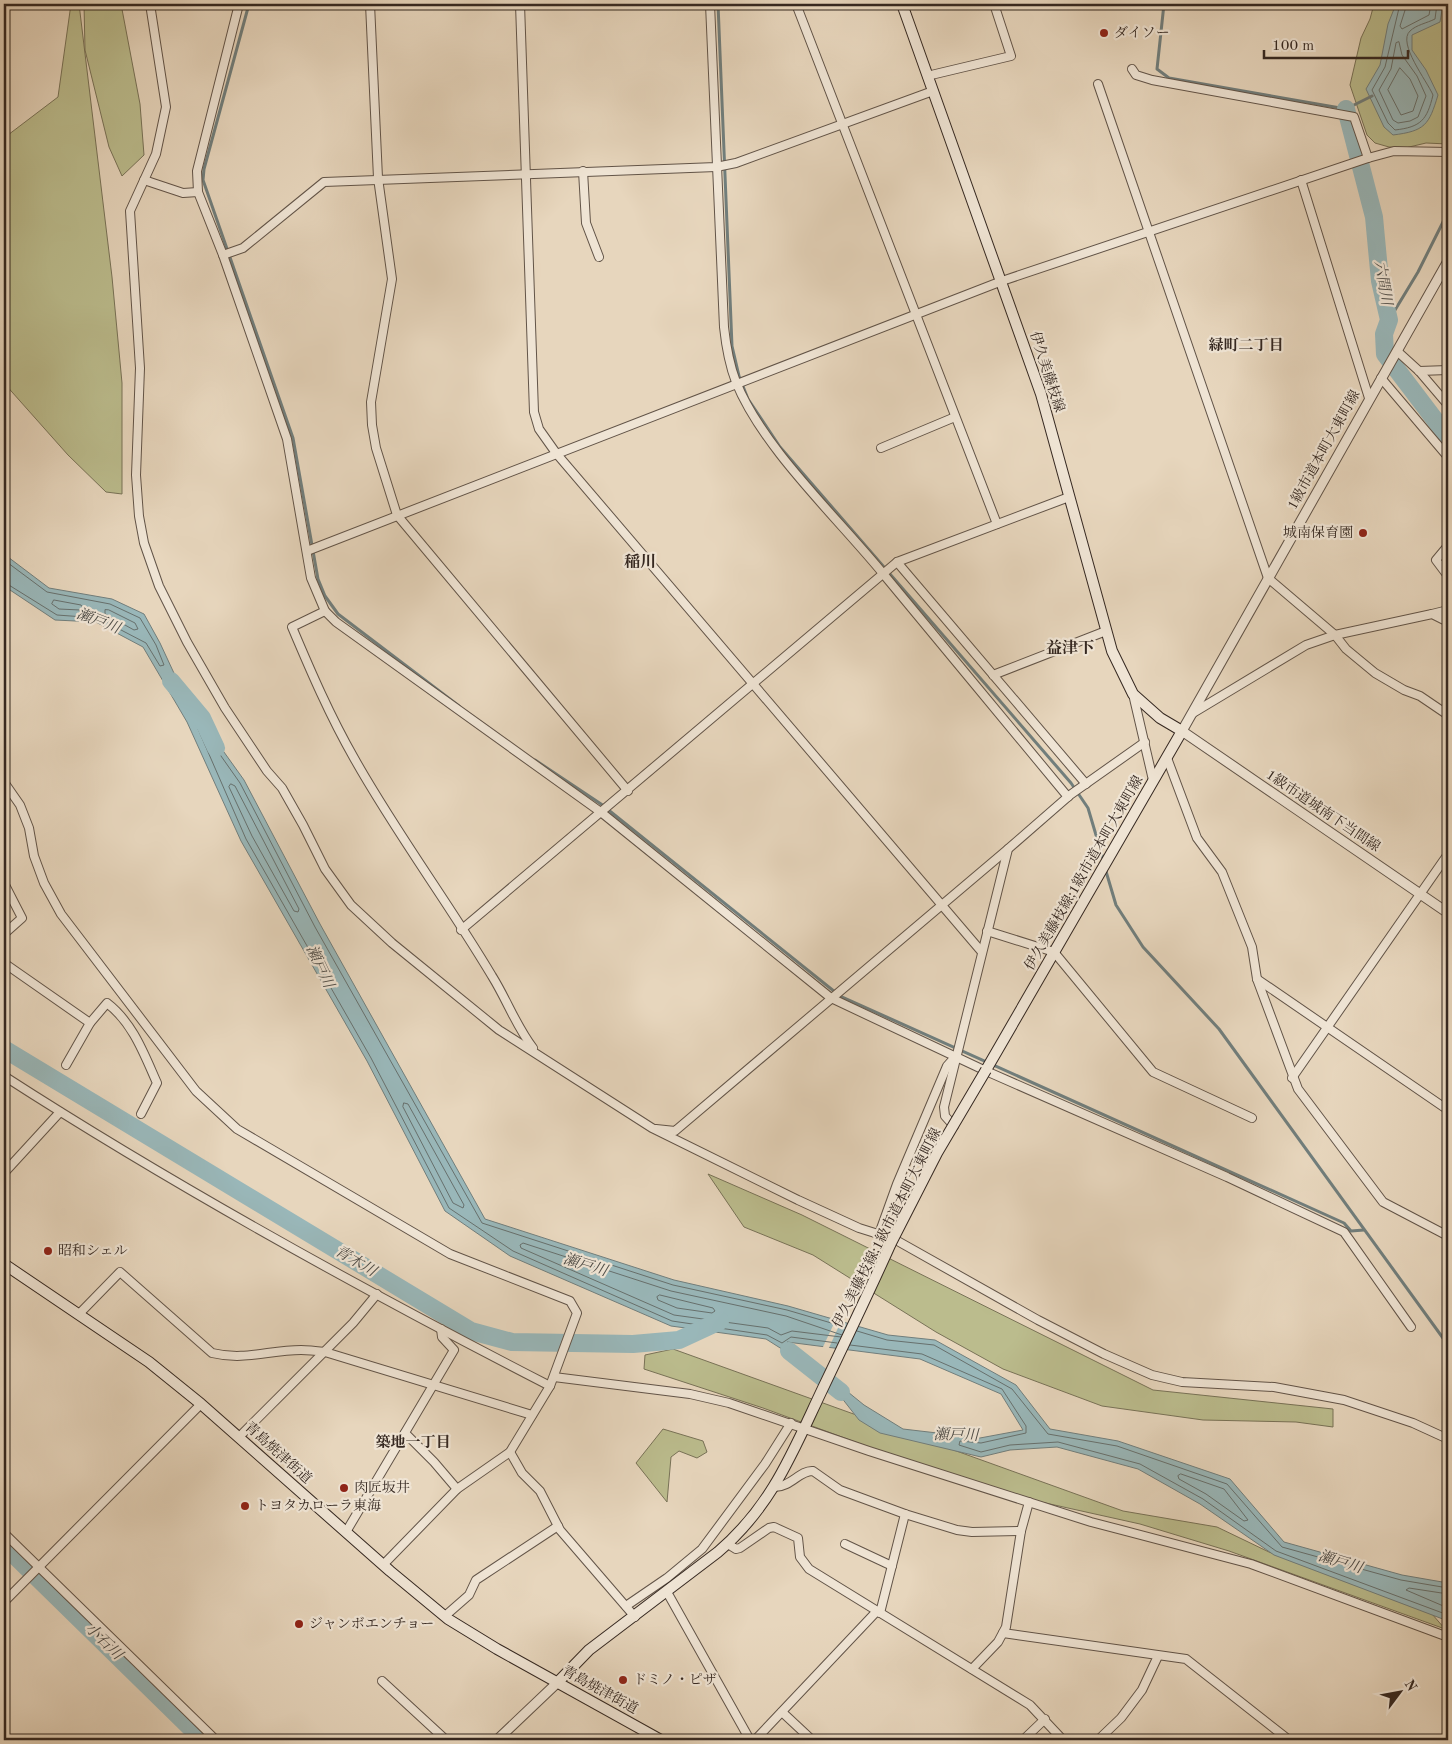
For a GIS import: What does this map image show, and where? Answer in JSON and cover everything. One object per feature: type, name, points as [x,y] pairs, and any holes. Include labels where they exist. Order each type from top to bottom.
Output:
[{"type":"main road","name":"伊久美藤枝線","points":[[902,4],[1041,394],[1112,650],[1132,694],[1160,718],[1182,731]]},
{"type":"main road","name":"伊久美藤枝線;1級市道本町大東町線","points":[[557,1683],[590,1650],[728,1544],[744,1528],[775,1488],[937,1153],[1182,731]]},
{"type":"main road","name":"青島焼津街道","points":[[4,1264],[149,1362],[201,1404],[383,1565],[445,1616],[476,1637],[661,1740]]},
{"type":"street","points":[[150,4],[166,107],[156,154],[130,211],[140,368],[136,475],[139,516],[144,543],[159,586],[187,642],[225,708],[267,771],[282,788],[304,825],[325,869],[341,893],[392,943],[500,1030],[652,1128],[859,1228],[894,1239],[1038,1320],[1104,1354],[1152,1375],[1182,1382],[1274,1387],[1344,1400],[1413,1423],[1448,1439]]},
{"type":"street","points":[[239,4],[197,172],[198,192],[223,255],[288,439],[311,578],[325,610],[336,622],[602,813],[831,998],[956,1055],[986,1071],[1227,1177],[1344,1232],[1411,1327]]},
{"type":"street","points":[[370,4],[378,178],[392,279],[371,402],[376,448],[398,515],[628,791]]},
{"type":"street","points":[[520,4],[534,412],[539,429],[556,453],[981,951]]},
{"type":"street","points":[[710,4],[724,327],[728,358],[736,383],[749,407],[783,457],[884,574],[1069,796]]},
{"type":"street","points":[[796,4],[997,524]]},
{"type":"street","points":[[927,76],[1011,56],[994,4]]},
{"type":"street","points":[[1132,69],[1136,75],[1152,80],[1354,117],[1368,158]]},
{"type":"street","points":[[1098,84],[1268,578],[1336,635],[1346,649],[1375,673],[1404,690],[1420,696],[1448,715]]},
{"type":"street","points":[[223,255],[243,248],[324,182],[378,178],[716,167],[736,163],[933,91]]},
{"type":"street","points":[[307,551],[753,376],[1002,281],[1368,158],[1394,152],[1448,152]]},
{"type":"street","points":[[583,171],[582,193],[586,223],[599,257]]},
{"type":"street","points":[[144,180],[183,193],[198,192]]},
{"type":"street","points":[[1301,180],[1370,398]]},
{"type":"street","name":"1級市道本町大東町線","points":[[1182,731],[1448,261]]},
{"type":"street","points":[[1397,351],[1419,371],[1448,406]]},
{"type":"street","points":[[1419,371],[1448,370]]},
{"type":"street","points":[[1381,378],[1448,458]]},
{"type":"street","points":[[881,448],[955,417]]},
{"type":"street","points":[[461,930],[602,813],[897,562],[1069,497]]},
{"type":"street","points":[[1446,548],[1436,560],[1448,576]]},
{"type":"street","points":[[897,562],[1086,784]]},
{"type":"street","points":[[325,610],[292,627],[324,701],[354,758],[461,930],[492,976],[523,1035],[536,1052]]},
{"type":"street","points":[[1192,713],[1306,644],[1336,635],[1448,610]]},
{"type":"street","points":[[1432,614],[1448,622]]},
{"type":"street","points":[[993,675],[1106,631]]},
{"type":"street","points":[[1132,694],[1153,780]]},
{"type":"street","name":"1級市道城南下当間線","points":[[1182,731],[1448,914]]},
{"type":"street","points":[[652,1128],[675,1131],[1069,796],[1145,742]]},
{"type":"street","points":[[1167,758],[1197,838],[1222,872],[1252,947],[1257,979],[1292,1078],[1334,1139],[1383,1202],[1448,1236]]},
{"type":"street","points":[[4,782],[20,805],[29,828],[34,856],[44,884],[62,914],[196,1091],[212,1106],[237,1129],[450,1254],[570,1300],[577,1313],[550,1386],[510,1452],[457,1490],[383,1565]]},
{"type":"street","points":[[954,1126],[945,1116],[944,1107],[981,951],[1008,849]]},
{"type":"street","points":[[1292,1078],[1448,854]]},
{"type":"street","points":[[4,883],[22,918],[4,934]]},
{"type":"street","points":[[987,931],[1054,952],[1153,1072],[1252,1118]]},
{"type":"street","points":[[4,963],[90,1022]]},
{"type":"street","points":[[1257,979],[1448,1110]]},
{"type":"street","points":[[66,1065],[90,1022],[107,1003],[120,1013],[136,1036],[157,1083],[141,1114]]},
{"type":"street","points":[[879,1234],[897,1184],[947,1066],[956,1055]]},
{"type":"street","points":[[4,1076],[60,1112],[258,1228],[441,1329],[550,1386]]},
{"type":"street","points":[[5,1170],[60,1112]]},
{"type":"street","points":[[80,1314],[120,1272],[212,1353],[229,1357],[253,1357],[301,1350],[325,1352],[532,1415]]},
{"type":"street","points":[[239,1437],[325,1352],[369,1306],[377,1294]]},
{"type":"street","points":[[346,1532],[454,1350],[442,1337],[441,1329]]},
{"type":"street","points":[[554,1377],[690,1394],[805,1427],[1091,1522],[1252,1564],[1448,1637]]},
{"type":"street","points":[[4,1602],[201,1404]]},
{"type":"street","points":[[626,1606],[667,1578],[702,1549],[765,1464],[791,1423]]},
{"type":"street","points":[[405,1433],[434,1462],[457,1490]]},
{"type":"street","points":[[510,1452],[522,1474],[540,1491],[558,1526],[635,1616]]},
{"type":"street","points":[[775,1488],[785,1487],[808,1471],[813,1471],[840,1490],[905,1514],[957,1530],[972,1532],[1021,1531]]},
{"type":"street","points":[[972,1669],[998,1642],[1003,1633],[1010,1612],[1021,1531],[1029,1502]]},
{"type":"street","points":[[755,1740],[879,1612],[905,1514]]},
{"type":"street","points":[[445,1616],[469,1595],[476,1580],[558,1526]]},
{"type":"street","points":[[728,1544],[736,1549],[740,1548],[769,1528],[774,1527],[798,1538],[800,1557],[809,1569],[1030,1705],[1045,1718],[1063,1740]]},
{"type":"street","points":[[4,1533],[216,1740]]},
{"type":"street","points":[[845,1544],[892,1566]]},
{"type":"street","points":[[666,1592],[750,1740]]},
{"type":"street","points":[[1003,1633],[1186,1659],[1289,1740]]},
{"type":"street","points":[[1098,1740],[1121,1718],[1142,1690],[1158,1656]]},
{"type":"street","points":[[382,1681],[446,1740]]},
{"type":"street","points":[[497,1740],[557,1683]]},
{"type":"street","points":[[782,1712],[812,1740]]},
{"type":"street","points":[[1023,1740],[1045,1718]]},
{"type":"green space","points":[[71,4],[79,4],[112,277],[122,383],[122,494],[106,492],[68,455],[4,383],[4,138],[58,97]]},
{"type":"green space","points":[[84,4],[121,4],[140,104],[144,155],[122,176],[109,147],[85,50]]},
{"type":"green space","points":[[1374,4],[1448,4],[1448,144],[1426,143],[1405,148],[1389,147],[1375,143],[1367,135],[1350,85],[1361,38],[1370,19]]},
{"type":"green space","points":[[708,1174],[802,1215],[1153,1390],[1333,1409],[1333,1427],[1296,1422],[1203,1420],[1102,1406],[1003,1369],[936,1332],[813,1255],[744,1227]]},
{"type":"green space","points":[[673,1349],[1123,1511],[1217,1527],[1269,1552],[1432,1614],[1445,1629],[1229,1551],[1140,1524],[1041,1502],[918,1465],[763,1408],[644,1369],[645,1355]]},
{"type":"green space","points":[[663,1429],[703,1441],[707,1452],[697,1458],[679,1451],[671,1457],[667,1502],[636,1463]]},
{"type":"water","points":[[1396,4],[1443,4],[1440,22],[1412,35],[1412,50],[1426,70],[1438,95],[1432,113],[1424,125],[1419,128],[1393,135],[1384,127],[1366,89],[1380,65],[1388,24]]},
{"type":"water","points":[[4,554],[49,588],[112,599],[144,614],[186,699],[244,780],[320,924],[485,1219],[674,1280],[788,1306],[888,1335],[935,1340],[1016,1385],[1050,1429],[1118,1441],[1230,1479],[1284,1542],[1402,1575],[1448,1583],[1448,1621],[1274,1555],[1200,1504],[1138,1469],[1057,1447],[1010,1450],[981,1457],[880,1433],[859,1420],[830,1383],[832,1379],[864,1405],[903,1429],[980,1438],[1023,1430],[1001,1394],[920,1359],[787,1342],[809,1359],[807,1365],[766,1339],[671,1326],[510,1256],[445,1211],[367,1061],[241,841],[187,722],[143,647],[96,622],[55,620],[4,586]]},
{"type":"pier","points":[[837,1317],[842,1319],[828,1350],[822,1349]]},
{"type":"waterway","points":[[249,4],[204,169],[203,180],[293,438],[318,579],[325,596],[338,614],[459,706]]},
{"type":"waterway","points":[[718,4],[732,346],[739,376],[748,399],[780,447],[1071,783],[1088,808],[1104,862]]},
{"type":"waterway","points":[[1164,4],[1157,69],[1169,78],[1346,109],[1372,96]]},
{"type":"waterway","name":"六間川","points":[[1346,109],[1374,217],[1380,281],[1389,320],[1384,334],[1385,354],[1448,437]]},
{"type":"waterway","points":[[1389,320],[1418,272],[1448,212]]},
{"type":"waterway","name":"瀬戸川","points":[[171,681],[202,718],[216,748]]},
{"type":"waterway","points":[[535,760],[601,804],[840,996],[1344,1223],[1351,1231],[1364,1230]]},
{"type":"waterway","points":[[1105,868],[1116,905],[1143,947],[1219,1029],[1448,1345]]},
{"type":"waterway","name":"青木川","points":[[4,1049],[471,1331],[512,1342],[633,1344],[679,1340],[720,1321]]},
{"type":"waterway","name":"瀬戸川","points":[[789,1351],[841,1392]]},
{"type":"waterway","name":"小石川","points":[[4,1545],[203,1740]]},
{"type":"place","name":"ダイソー","points":[[1104,33]]},
{"type":"place","name":"城南保育園","points":[[1363,533]]},
{"type":"place","name":"昭和シェル","points":[[48,1251]]},
{"type":"place","name":"肉匠坂井","points":[[344,1488]]},
{"type":"place","name":"トヨタカローラ東海","points":[[245,1506]]},
{"type":"place","name":"ジャンボエンチョー","points":[[299,1624]]},
{"type":"place","name":"ドミノ・ピザ","points":[[623,1680]]},
{"type":"district","name":"緑町二丁目","points":[[1246,346]]},
{"type":"district","name":"稲川","points":[[640,563]]},
{"type":"district","name":"益津下","points":[[1070,649]]},
{"type":"district","name":"築地一丁目","points":[[413,1443]]}]
